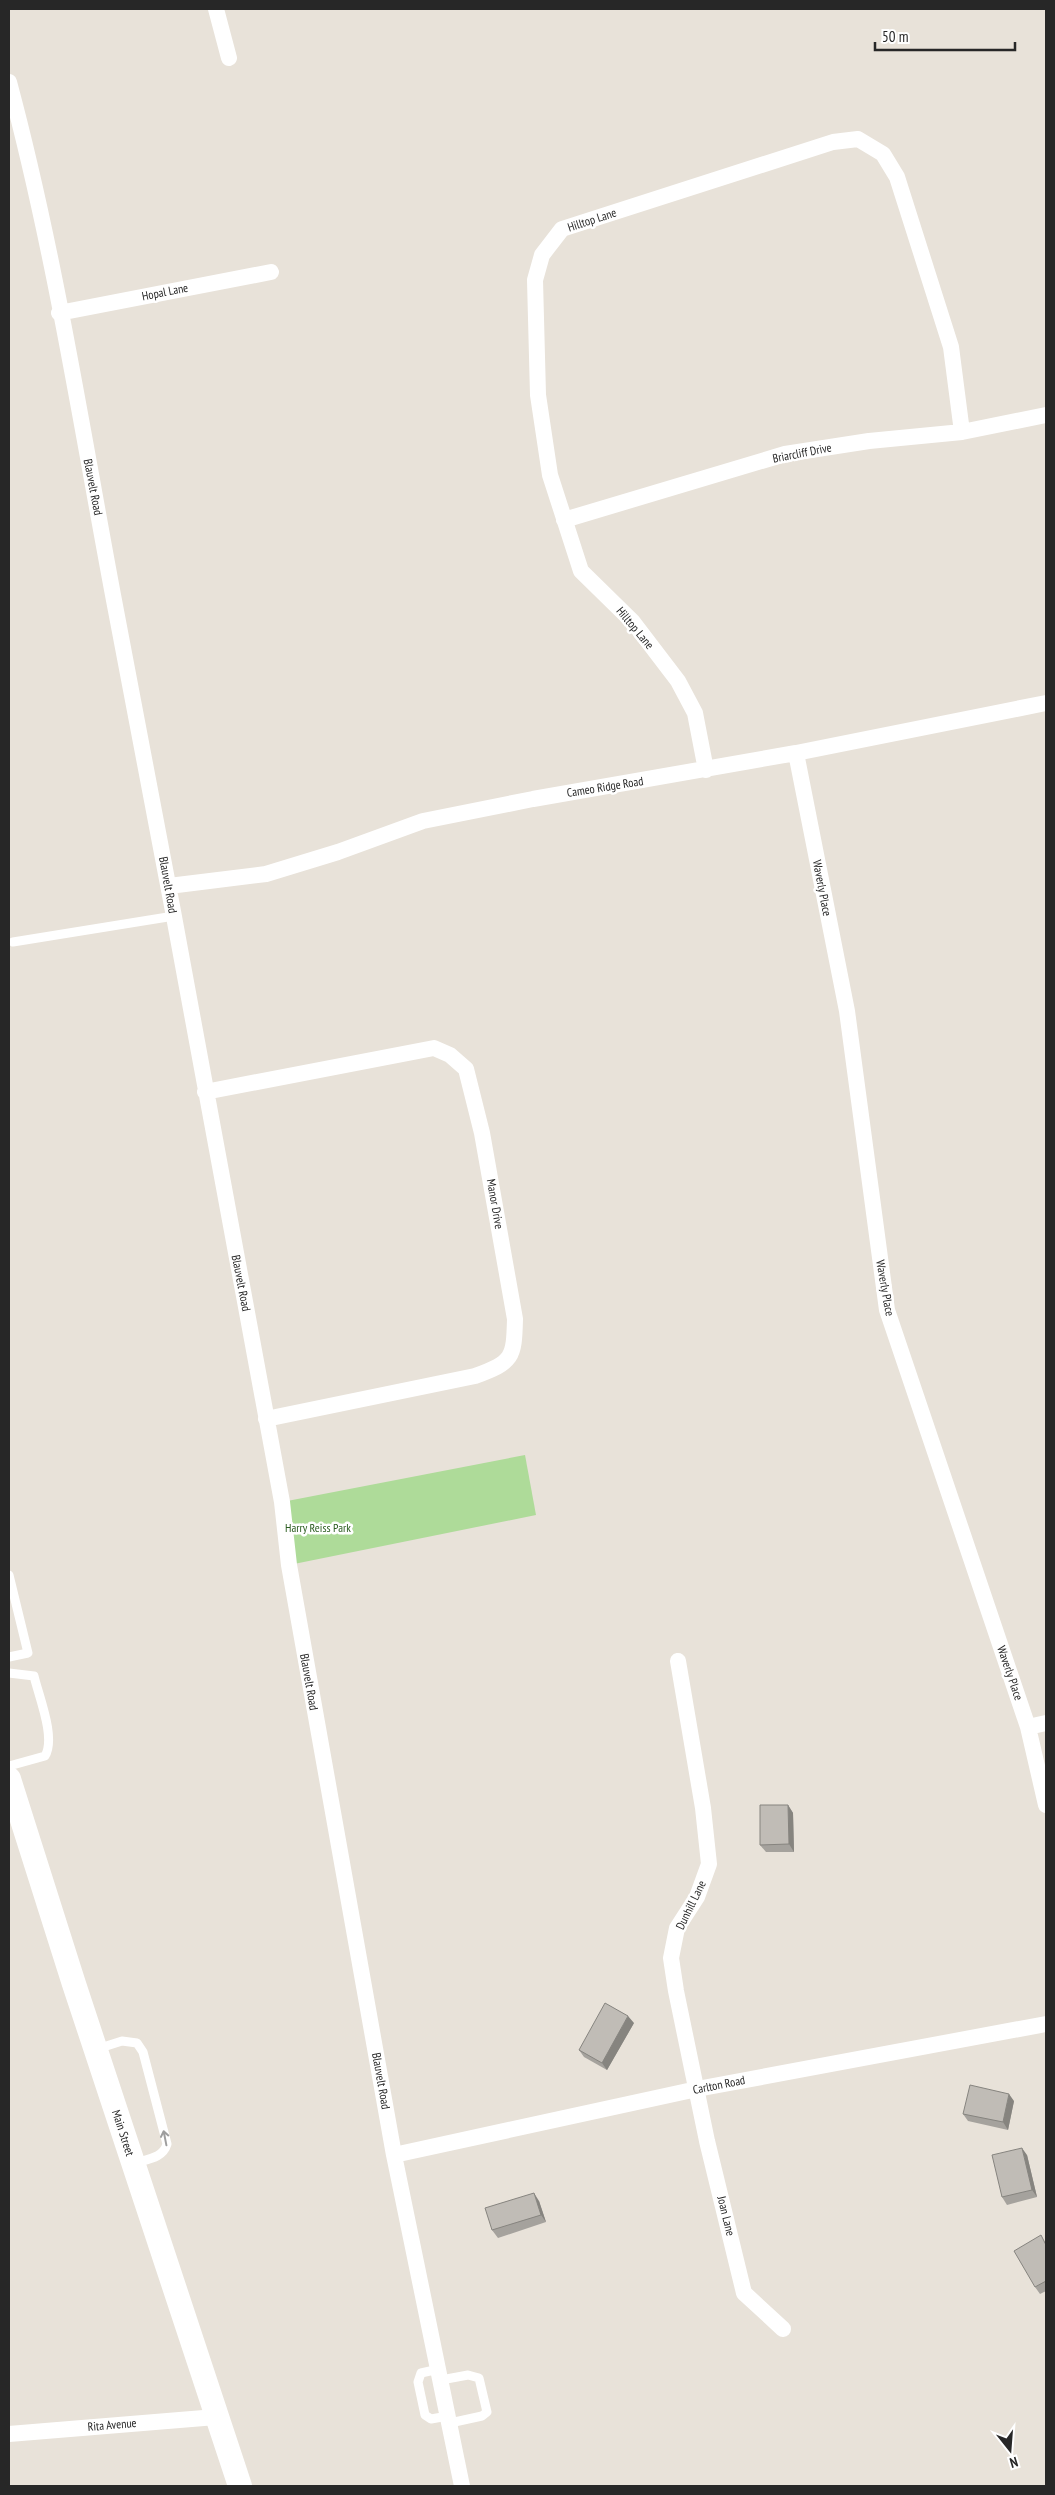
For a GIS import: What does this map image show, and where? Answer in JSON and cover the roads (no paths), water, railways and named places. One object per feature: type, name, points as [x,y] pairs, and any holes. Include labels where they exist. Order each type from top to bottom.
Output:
[{"type":"main road","name":"Main Street","points":[[9,1779],[95,2050],[240,2486]]},
{"type":"street","points":[[216,9],[229,58]]},
{"type":"street","name":"Blauvelt Road","points":[[9,82],[25,144],[59,313],[169,886],[282,1502],[290,1575],[394,2155],[462,2486]]},
{"type":"street","name":"Hilltop Lane","points":[[706,770],[695,713],[678,681],[633,622],[582,571],[564,520],[550,475],[538,395],[535,280],[542,255],[562,229],[833,142],[858,139],[883,154],[897,177],[951,347],[962,432]]},
{"type":"street","name":"Hopal Lane","points":[[59,313],[271,272]]},
{"type":"street","name":"Briarcliff Drive","points":[[564,520],[785,454],[869,441],[962,432],[1046,414]]},
{"type":"street","name":"Cameo Ridge Road","points":[[169,886],[266,874],[338,852],[423,821],[532,799],[796,753],[1046,703]]},
{"type":"street","name":"Waverly Place","points":[[796,753],[847,1011],[887,1310],[1028,1727],[1046,1806]]},
{"type":"street","name":"Manor Drive","points":[[206,1092],[434,1048],[450,1055],[466,1070],[482,1133],[515,1319],[514,1350],[500,1367],[475,1376],[266,1419]]},
{"type":"street","name":"Dunhill Lane","points":[[678,1661],[703,1808],[709,1864],[697,1897],[677,1928],[671,1958],[697,2089]]},
{"type":"street","points":[[1028,1727],[1046,1723]]},
{"type":"street","name":"Carlton Road","points":[[394,2155],[697,2089],[1046,2024]]},
{"type":"street","name":"Joan Lane","points":[[697,2089],[744,2293],[782,2329]]},
{"type":"street","name":"Rita Avenue","points":[[9,2434],[216,2417]]},
{"type":"lane","points":[[13,942],[174,916]]},
{"type":"lane","points":[[9,1575],[28,1652],[9,1657]]},
{"type":"lane","points":[[9,1672],[34,1676],[48,1731],[50,1748],[45,1756],[9,1766]]},
{"type":"lane","points":[[95,2050],[122,2041],[137,2043],[143,2052],[167,2144],[165,2151],[159,2155],[133,2163]]},
{"type":"lane","points":[[421,2373],[440,2375],[468,2374],[479,2378],[487,2412],[482,2416],[449,2420],[431,2419],[425,2415],[418,2382],[421,2373]]},
{"type":"park label","name":"Harry Reiss Park","points":[[318,1528]]}]
